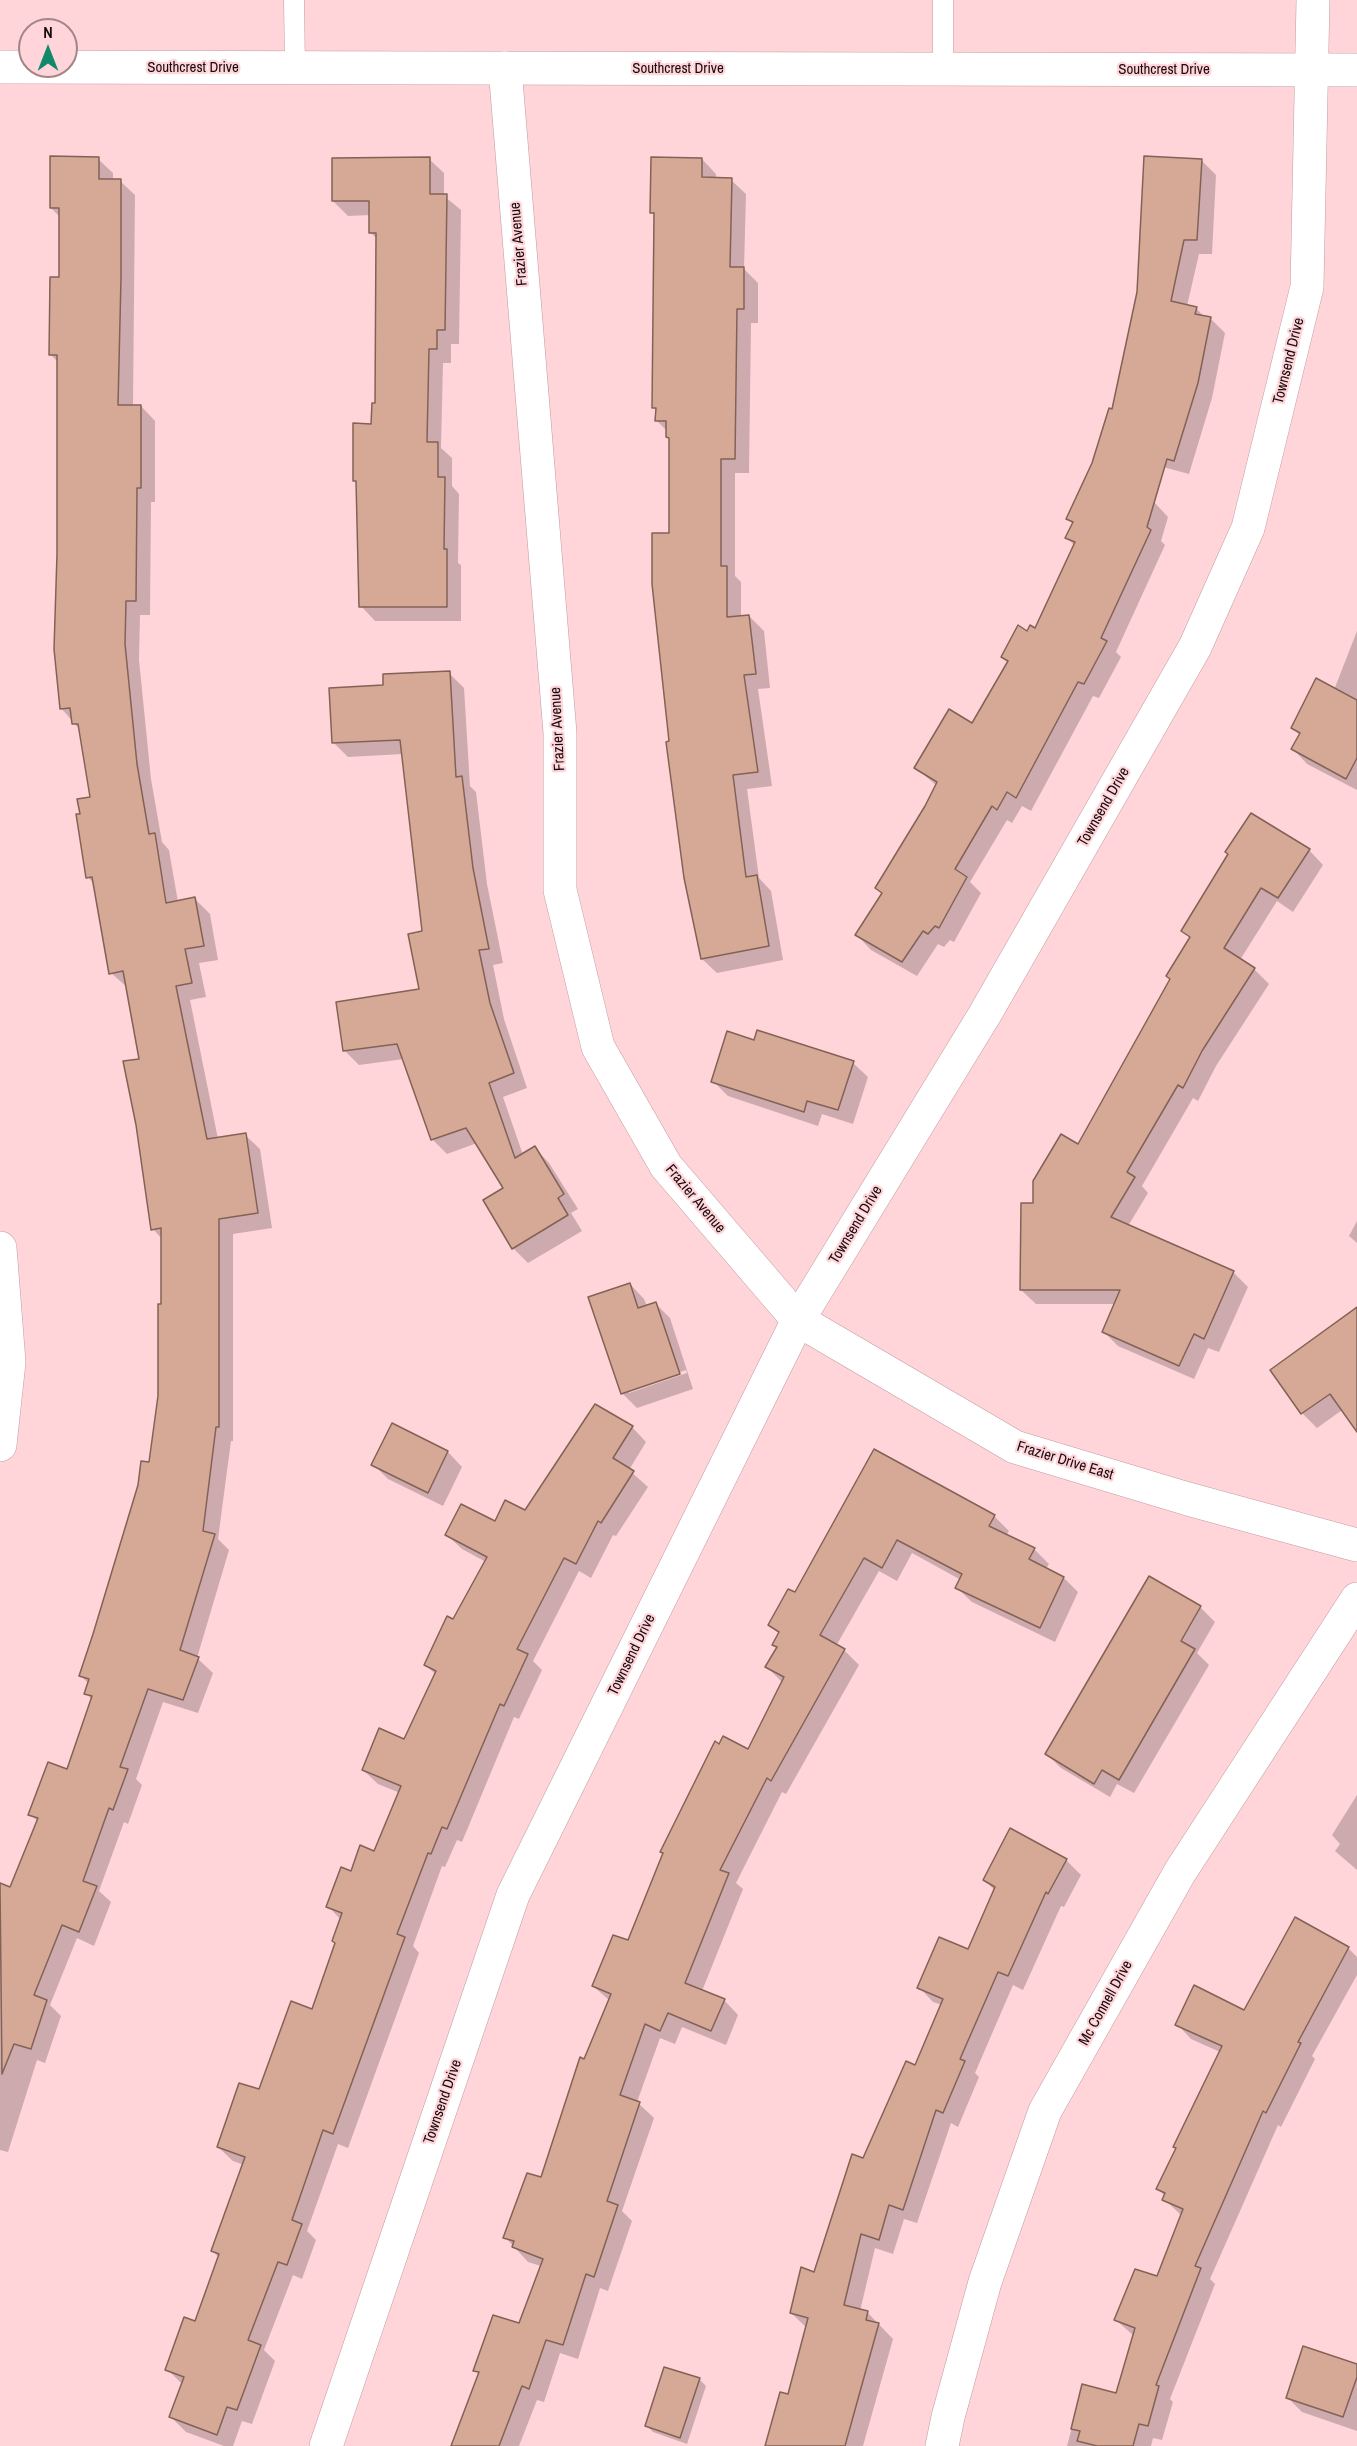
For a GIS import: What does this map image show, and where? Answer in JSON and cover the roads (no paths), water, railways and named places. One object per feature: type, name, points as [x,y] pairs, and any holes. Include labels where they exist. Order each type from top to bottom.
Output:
[{"type":"street","name":"Townsend Drive","points":[[326,2446],[513,1895],[798,1320],[985,1014],[1196,647],[1248,528],[1307,287],[1313,0]]},
{"type":"street","name":"Southcrest Drive","points":[[0,67],[1357,70]]},
{"type":"street","name":"Frazier Avenue","points":[[505,68],[560,734],[560,890],[598,1047],[666,1166],[798,1320]]},
{"type":"street","points":[[0,1248],[9,1362],[0,1445]]},
{"type":"street","name":"Frazier Drive East","points":[[798,1320],[1015,1447],[1188,1499],[1357,1545]]},
{"type":"street","name":"Mc Connell Drive","points":[[942,2446],[985,2282],[1045,2111],[1180,1872],[1357,1599]]},
{"type":"lane","points":[[294,0],[294,68]]},
{"type":"lane","points":[[943,0],[943,70]]}]
